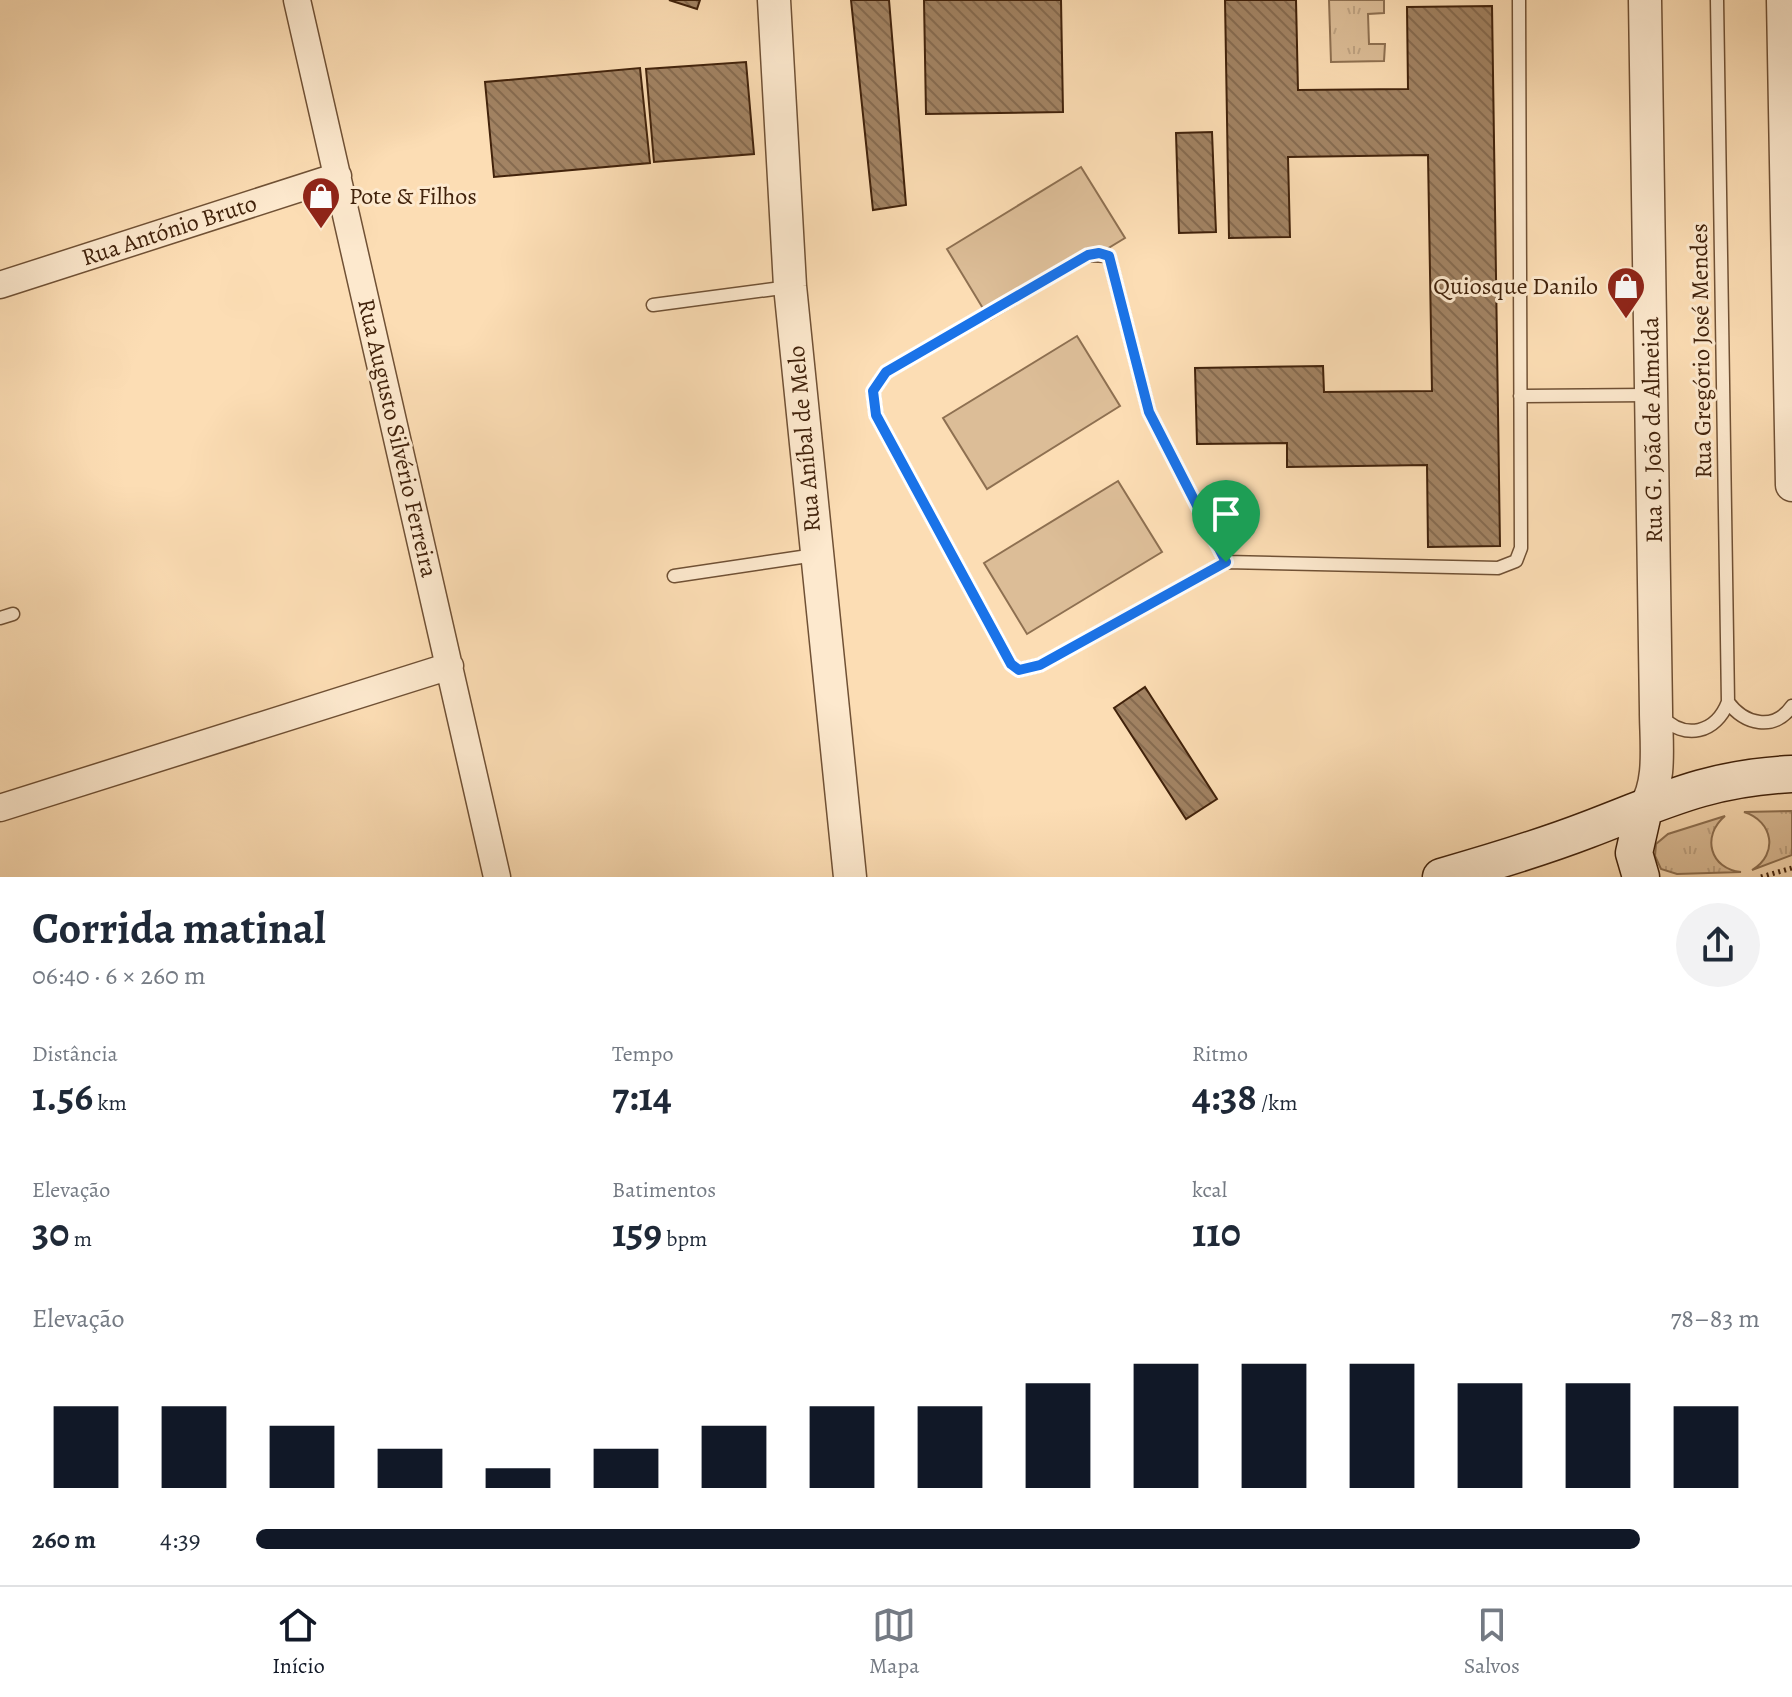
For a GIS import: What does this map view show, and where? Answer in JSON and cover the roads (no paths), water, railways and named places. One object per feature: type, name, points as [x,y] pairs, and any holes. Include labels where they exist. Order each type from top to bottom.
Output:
[{"type":"main road","points":[[1441,877],[1644,809],[1663,798],[1701,786],[1743,777],[1792,774]]},
{"type":"main road","points":[[1641,877],[1634,853],[1644,809]]},
{"type":"street","name":"Rua Augusto Silvério Ferreira","points":[[297,0],[497,877]]},
{"type":"street","name":"Rua Aníbal de Melo","points":[[774,0],[790,286],[850,877]]},
{"type":"street","name":"Rua G. João de Almeida","points":[[1644,809],[1652,798],[1654,783],[1656,711],[1645,0]]},
{"type":"street","points":[[1783,0],[1789,129],[1792,485]]},
{"type":"street","name":"Rua António Bruto","points":[[0,285],[338,176]]},
{"type":"street","points":[[0,808],[450,666]]},
{"type":"lane","points":[[1226,562],[1149,412],[1109,256],[1088,255],[886,372],[873,391],[876,415],[1011,664],[1019,670],[1040,665],[1226,562],[1498,568],[1516,561],[1521,548],[1519,0]]},
{"type":"lane","name":"Rua Gregório José Mendes","points":[[1717,0],[1728,702]]},
{"type":"lane","points":[[653,305],[790,286]]},
{"type":"lane","points":[[1520,396],[1652,395]]},
{"type":"lane","points":[[674,576],[815,555]]},
{"type":"lane","points":[[1656,711],[1675,727],[1697,732],[1717,722],[1728,702],[1735,712],[1755,722],[1778,719],[1792,706]]},
{"type":"place","name":"Pote & Filhos","points":[[321,230]]},
{"type":"place","name":"Quiosque Danilo","points":[[1626,320]]}]
